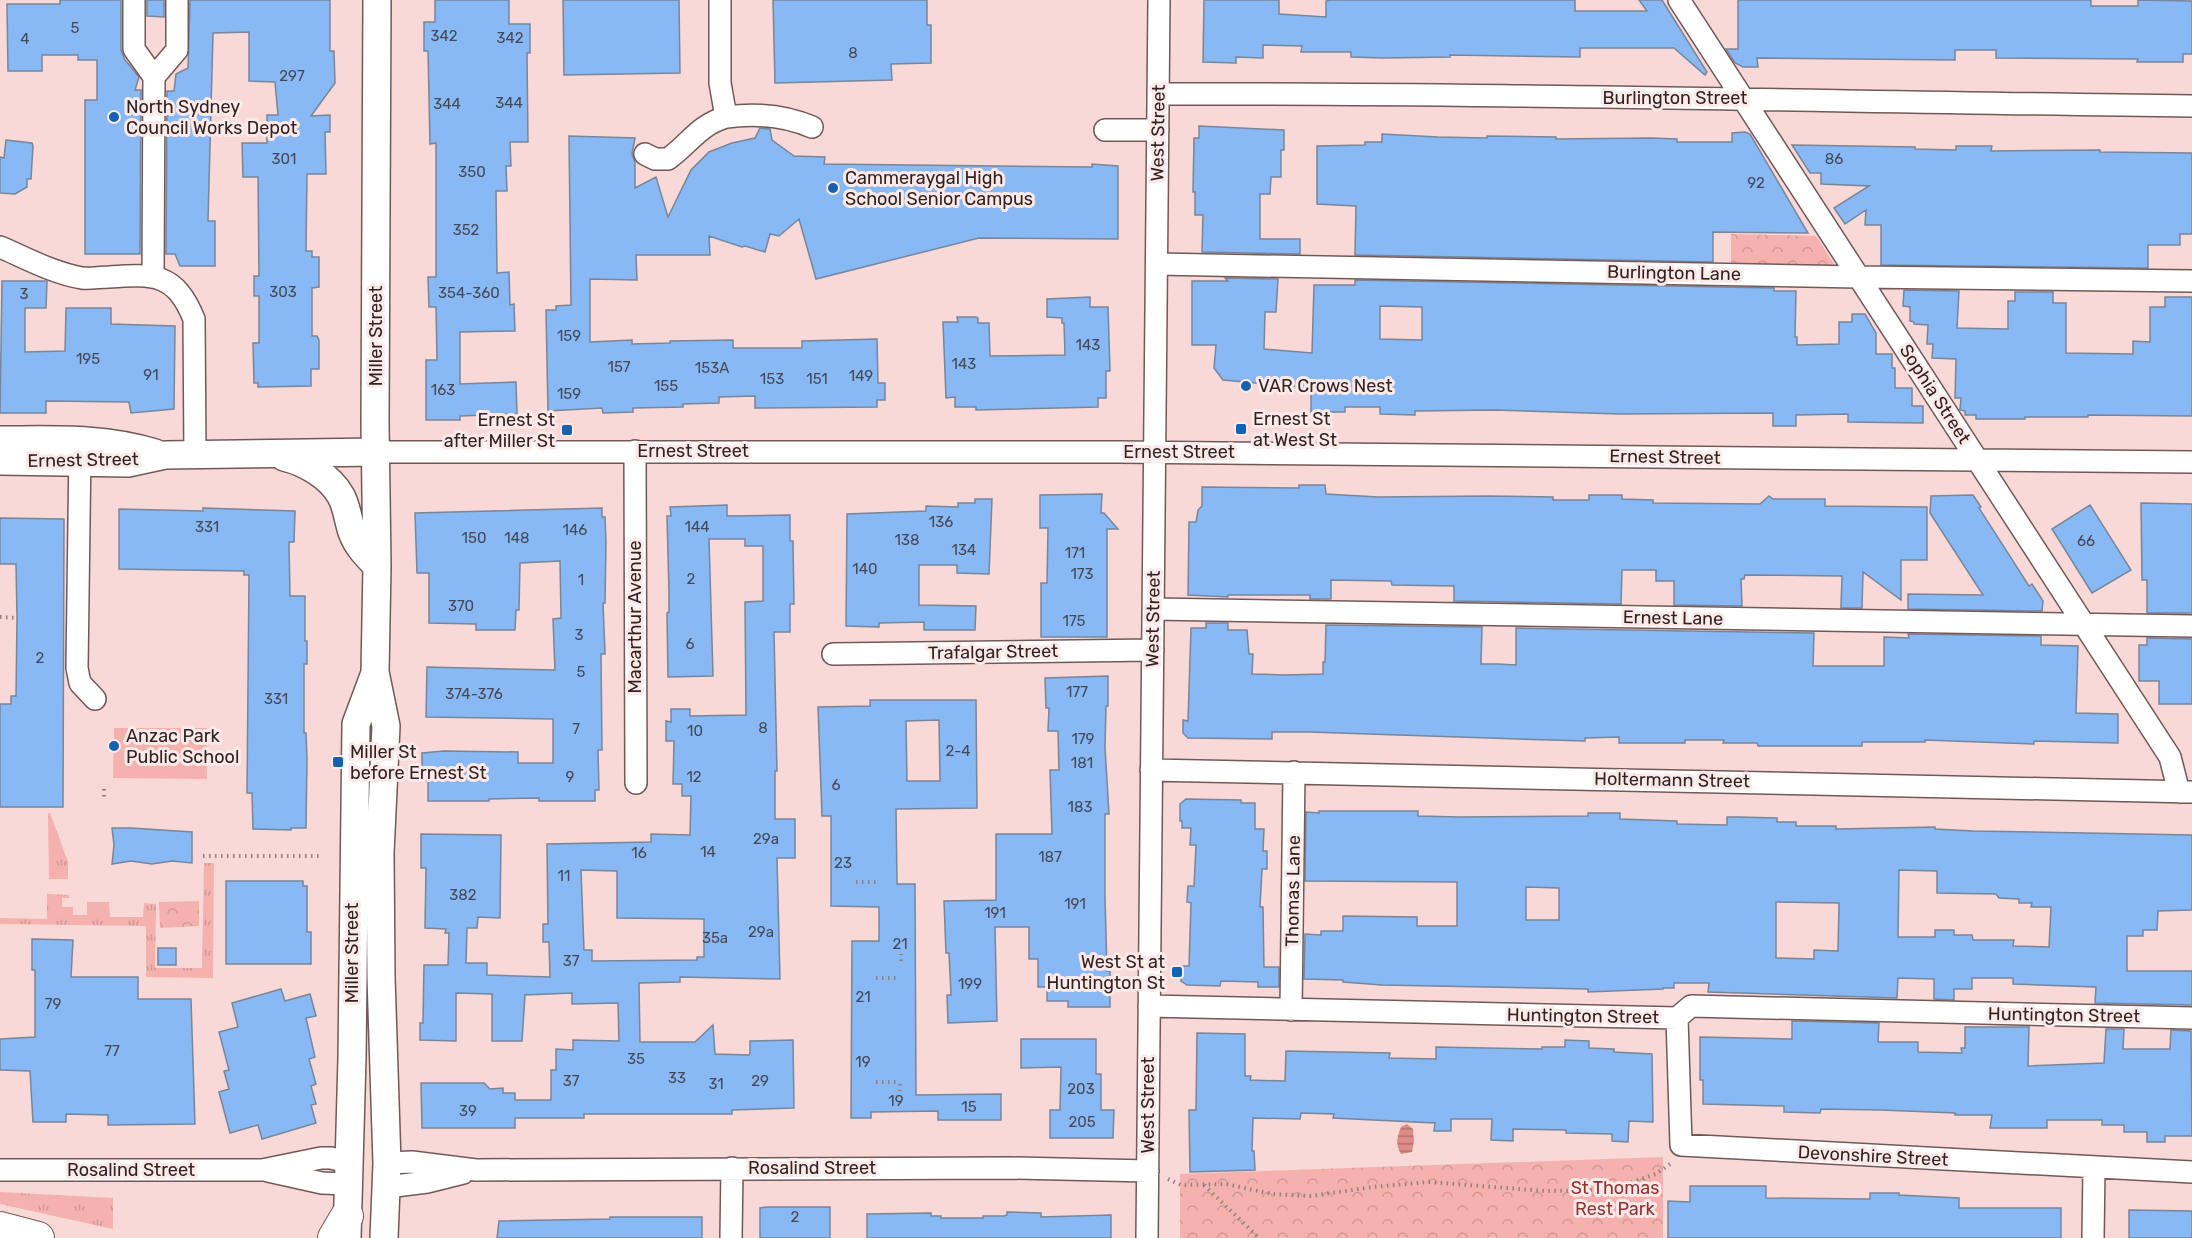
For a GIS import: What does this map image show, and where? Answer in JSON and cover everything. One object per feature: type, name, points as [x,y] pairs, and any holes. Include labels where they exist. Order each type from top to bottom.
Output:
[{"type":"highway","points":[[0,1228],[38,1238]]},
{"type":"main road","name":"Miller Street","points":[[377,0],[375,672],[386,726],[380,853],[387,1175],[384,1238]]},
{"type":"main road","name":"Ernest Street","points":[[0,440],[80,451]]},
{"type":"main road","name":"Ernest Street","points":[[0,461],[128,444],[165,455],[375,452]]},
{"type":"main road","points":[[271,454],[291,458],[306,465],[334,486],[342,497],[352,533],[362,550],[377,566]]},
{"type":"main road","name":"Miller Street","points":[[342,1231],[351,1174],[356,724],[375,672]]},
{"type":"main road","points":[[378,1238],[371,1205],[351,1174],[370,1158],[377,1114],[384,1089]]},
{"type":"street","points":[[134,0],[134,49],[154,77],[153,276]]},
{"type":"street","points":[[154,77],[177,50],[177,0]]},
{"type":"street","points":[[720,0],[720,83],[726,117]]},
{"type":"street","name":"West Street","points":[[1147,1238],[1159,0]]},
{"type":"street","name":"Sophia Street","points":[[1679,0],[2170,757],[2185,792]]},
{"type":"street","name":"Burlington Street","points":[[1159,94],[1744,98],[1954,104],[2192,106]]},
{"type":"street","points":[[645,154],[655,159],[668,159],[712,121],[726,117],[765,115],[797,121],[812,127]]},
{"type":"street","points":[[1105,130],[1158,130]]},
{"type":"street","points":[[0,247],[60,272],[84,278],[153,276],[172,285],[185,299],[194,319],[195,455]]},
{"type":"street","name":"Burlington Lane","points":[[1157,264],[2192,281]]},
{"type":"street","points":[[80,451],[77,668],[80,683],[95,699]]},
{"type":"street","name":"Macarthur Avenue","points":[[635,451],[636,783]]},
{"type":"street","name":"Ernest Street","points":[[375,452],[1154,452],[2192,462]]},
{"type":"street","name":"Ernest Lane","points":[[1154,609],[2192,626]]},
{"type":"street","name":"Trafalgar Street","points":[[833,654],[1153,650]]},
{"type":"street","name":"Holtermann Street","points":[[1151,770],[2185,792]]},
{"type":"street","name":"Thomas Lane","points":[[1291,1010],[1294,772]]},
{"type":"street","name":"Huntington Street","points":[[1149,1006],[1677,1018],[1691,1006],[2192,1018]]},
{"type":"street","points":[[1677,1018],[1681,1145]]},
{"type":"street","name":"Devonshire Street","points":[[1681,1145],[2192,1172]]},
{"type":"street","name":"Rosalind Street","points":[[387,1175],[412,1162],[476,1170],[1000,1168],[1148,1171]]},
{"type":"street","points":[[730,1238],[732,1168]]},
{"type":"street","points":[[2093,1238],[2094,1168]]},
{"type":"street","name":"Rosalind Street","points":[[0,1170],[262,1170],[322,1183],[351,1174]]},
{"type":"path","points":[[0,617],[17,618]]},
{"type":"path","points":[[104,789],[104,800]]},
{"type":"path","points":[[203,856],[323,856]]},
{"type":"path","points":[[856,882],[877,882]]},
{"type":"path","points":[[901,954],[901,961]]},
{"type":"path","points":[[876,978],[896,978]]},
{"type":"path","points":[[876,1082],[898,1083],[900,1091]]},
{"type":"path","points":[[1148,1171],[1181,1185],[1226,1184],[1272,1194],[1311,1196],[1429,1182],[1545,1191],[1608,1190],[1656,1174],[1674,1161],[1681,1145]]},
{"type":"path","points":[[1203,1184],[1259,1238]]},
{"type":"green space","points":[[1731,234],[1816,236],[1838,270],[1731,267]]},
{"type":"green space","points":[[114,728],[207,728],[207,779],[113,778]]},
{"type":"green space","points":[[48,813],[50,813],[68,862],[68,879],[49,879]]},
{"type":"green space","points":[[204,863],[214,863],[213,978],[146,977],[146,926],[0,924],[0,918],[47,919],[47,894],[69,895],[69,898],[62,898],[62,907],[73,907],[73,915],[87,915],[87,902],[109,902],[110,917],[143,917],[144,903],[156,904],[155,968],[202,968]]},
{"type":"green space","points":[[199,901],[199,926],[160,928],[159,902]]},
{"type":"green space","name":"St Thomas Rest Park","points":[[1663,1157],[1663,1238],[1180,1238],[1180,1174]]},
{"type":"green space","points":[[0,1192],[113,1198],[113,1229],[0,1204]]},
{"type":"shaded area","points":[[1407,1124],[1413,1129],[1412,1152],[1401,1154],[1397,1144],[1398,1137],[1401,1127]]},
{"type":"building","points":[[60,0],[121,0],[121,50],[125,60],[139,77],[135,90],[141,90],[140,254],[85,254],[85,100],[97,100],[97,60],[78,60],[78,55],[42,55],[42,71],[8,71],[7,4],[60,4]]},
{"type":"building","points":[[147,0],[164,0],[164,17],[147,16]]},
{"type":"building","points":[[190,0],[330,0],[330,51],[334,51],[335,83],[311,116],[330,115],[330,132],[325,132],[326,174],[307,174],[306,251],[312,251],[312,257],[319,257],[319,287],[312,288],[312,336],[317,336],[319,340],[319,369],[311,369],[311,386],[258,387],[258,383],[254,383],[253,343],[259,343],[259,296],[254,296],[254,276],[259,276],[258,177],[243,177],[242,143],[267,143],[267,115],[278,115],[275,82],[249,81],[249,32],[213,33],[208,221],[215,221],[215,266],[180,266],[175,254],[166,254],[167,91],[174,91],[176,74],[188,68]]},
{"type":"building","points":[[435,0],[509,0],[509,24],[530,24],[530,53],[527,53],[528,142],[510,142],[511,166],[506,166],[507,191],[496,191],[497,273],[509,272],[510,305],[514,304],[515,331],[460,332],[460,384],[516,382],[517,414],[460,416],[460,420],[426,420],[426,360],[437,360],[436,307],[429,307],[428,277],[436,277],[436,143],[430,144],[428,51],[424,51],[424,22],[435,22]]},
{"type":"building","points":[[563,0],[679,0],[680,73],[564,75]]},
{"type":"building","points":[[773,0],[927,0],[927,25],[931,25],[931,63],[891,64],[892,80],[775,83]]},
{"type":"building","points":[[1204,0],[1279,0],[1279,14],[1326,17],[1326,1],[1331,0],[1575,0],[1575,11],[1647,11],[1639,0],[1662,0],[1707,72],[1705,75],[1674,48],[1580,48],[1580,57],[1450,55],[1450,57],[1384,58],[1351,57],[1351,52],[1301,52],[1302,46],[1263,45],[1263,58],[1236,57],[1236,63],[1203,62]]},
{"type":"building","points":[[1738,0],[2091,0],[2091,6],[2138,6],[2138,0],[2192,1],[2192,54],[2183,54],[2183,62],[2137,62],[2138,59],[1996,58],[1996,50],[1955,50],[1955,60],[1757,58],[1758,67],[1743,67],[1735,63],[1726,49],[1738,49]]},
{"type":"building","points":[[1199,126],[1284,130],[1281,177],[1271,177],[1270,194],[1260,194],[1260,239],[1300,239],[1300,254],[1202,252],[1203,215],[1195,215],[1195,192],[1193,192],[1194,138],[1199,138]]},
{"type":"building","points":[[760,128],[770,129],[772,140],[794,156],[825,157],[824,164],[1092,167],[1092,164],[1118,166],[1118,239],[979,238],[816,279],[799,219],[779,236],[770,234],[765,252],[709,236],[710,255],[636,255],[637,280],[590,279],[590,342],[632,340],[632,344],[733,340],[733,348],[802,348],[802,341],[877,339],[878,383],[885,383],[885,400],[877,400],[877,407],[755,408],[755,396],[719,397],[719,403],[683,404],[683,407],[633,408],[633,412],[603,413],[602,408],[548,411],[546,310],[556,310],[556,306],[571,305],[569,136],[635,138],[632,154],[635,162],[635,188],[656,177],[668,217],[691,170],[709,152],[732,143],[755,138]]},
{"type":"building","points":[[1732,133],[1750,134],[1808,233],[1713,232],[1713,262],[1355,255],[1356,206],[1317,204],[1317,146],[1365,145],[1365,142],[1382,142],[1382,134],[1487,138],[1487,136],[1556,137],[1556,139],[1651,138],[1677,139],[1677,142],[1732,142]]},
{"type":"building","points":[[6,140],[32,143],[33,146],[31,179],[27,179],[27,187],[15,194],[0,193],[0,157],[4,158]]},
{"type":"building","points":[[1792,145],[1956,150],[1956,146],[1992,146],[1991,151],[2100,150],[2100,152],[2192,153],[2192,234],[2180,234],[2180,245],[2148,245],[2148,268],[1881,265],[1881,225],[1865,225],[1866,210],[1845,224],[1834,208],[1869,186],[1821,184],[1821,173],[1810,173]]},
{"type":"building","points":[[1225,278],[1278,279],[1276,312],[1265,312],[1264,349],[1312,353],[1314,285],[1355,285],[1355,280],[1774,288],[1774,291],[1796,291],[1795,337],[1797,337],[1797,345],[1839,344],[1839,322],[1852,322],[1852,314],[1865,314],[1876,333],[1876,354],[1892,354],[1895,388],[1912,388],[1912,406],[1923,406],[1923,423],[1848,422],[1848,414],[1796,415],[1796,426],[1773,426],[1773,413],[1619,414],[1495,410],[1415,411],[1415,415],[1380,414],[1380,407],[1345,407],[1345,412],[1311,412],[1311,388],[1223,380],[1214,368],[1216,345],[1192,345],[1192,281],[1228,281]],"holes":[[[1380,306],[1422,307],[1422,340],[1380,339]]]},
{"type":"building","points":[[2,281],[47,281],[46,308],[25,308],[25,352],[65,351],[66,308],[111,308],[111,324],[175,326],[174,409],[131,413],[129,402],[46,401],[46,413],[0,413]]},
{"type":"building","points":[[1904,290],[1959,291],[1957,328],[2008,329],[2008,301],[2015,301],[2015,292],[2053,292],[2053,303],[2066,303],[2066,353],[2133,354],[2133,341],[2150,342],[2150,307],[2165,307],[2165,297],[2192,297],[2192,416],[2088,415],[2088,417],[1976,419],[1976,415],[1965,415],[1965,411],[1960,410],[1961,398],[1955,398],[1956,359],[1932,358],[1933,344],[1927,344],[1928,325],[1914,324],[1910,321],[1910,307],[1903,306]]},
{"type":"building","points":[[1090,297],[1090,307],[1108,307],[1110,371],[1106,371],[1106,398],[1098,398],[1098,407],[976,410],[976,407],[955,407],[955,397],[946,398],[943,322],[958,322],[957,317],[976,317],[978,323],[989,323],[990,356],[1065,355],[1064,323],[1062,323],[1062,318],[1047,317],[1047,299]]},
{"type":"building","points":[[1299,485],[1325,485],[1326,494],[1378,497],[1489,496],[1589,500],[1589,495],[1622,495],[1622,499],[1653,500],[1653,503],[1760,504],[1769,496],[1773,499],[1825,499],[1825,506],[1927,507],[1927,560],[1901,560],[1901,600],[1863,572],[1862,608],[1841,608],[1842,576],[1745,575],[1744,579],[1741,579],[1742,606],[1674,605],[1674,581],[1656,581],[1656,570],[1622,570],[1621,604],[1454,601],[1454,586],[1392,585],[1391,581],[1331,580],[1331,599],[1310,599],[1310,595],[1228,595],[1228,597],[1188,595],[1189,522],[1196,522],[1198,510],[1202,506],[1202,487],[1299,488]]},
{"type":"building","points":[[1102,494],[1101,513],[1104,513],[1118,529],[1107,529],[1107,637],[1041,637],[1041,583],[1047,583],[1048,528],[1040,528],[1040,495]]},
{"type":"building","points":[[1973,495],[2029,586],[2032,584],[2043,601],[2042,611],[1908,609],[1908,594],[1983,595],[1930,513],[1931,496]]},
{"type":"building","points":[[975,499],[992,499],[989,574],[957,573],[957,565],[919,565],[919,605],[976,606],[975,630],[924,630],[924,622],[879,623],[879,627],[846,626],[847,514],[926,511],[926,506],[958,507],[958,503],[975,503]]},
{"type":"building","points":[[2141,503],[2192,504],[2192,613],[2147,613],[2147,580],[2142,580]]},
{"type":"building","points":[[727,505],[727,516],[790,515],[790,541],[793,541],[794,604],[790,604],[790,632],[774,632],[777,771],[775,771],[775,819],[795,819],[795,858],[777,858],[780,979],[680,977],[680,982],[639,983],[640,1042],[695,1042],[713,1025],[715,1054],[749,1055],[750,1041],[793,1040],[794,1108],[732,1110],[732,1114],[584,1114],[584,1118],[515,1118],[515,1128],[422,1128],[421,1083],[484,1083],[490,1089],[503,1088],[503,1093],[515,1093],[515,1100],[551,1100],[551,1070],[556,1070],[556,1049],[573,1050],[573,1040],[619,1041],[618,1003],[572,1004],[572,993],[525,995],[522,1041],[492,1041],[492,994],[456,993],[456,1041],[420,1040],[420,1023],[423,1023],[424,965],[448,965],[449,933],[445,933],[446,929],[425,928],[426,868],[421,868],[421,834],[501,835],[500,918],[478,917],[477,928],[467,928],[466,963],[487,963],[487,975],[550,977],[549,942],[543,942],[543,924],[548,924],[547,844],[651,842],[651,834],[690,835],[691,796],[682,796],[682,784],[673,784],[674,741],[666,741],[666,721],[671,722],[671,709],[690,709],[690,716],[746,715],[745,602],[763,601],[763,546],[745,546],[745,539],[709,539],[713,676],[668,677],[667,516],[671,516],[670,507]],"holes":[[[581,870],[617,871],[617,918],[704,919],[704,957],[697,957],[697,960],[592,961],[592,950],[584,950]]]},
{"type":"building","points":[[2090,505],[2131,570],[2092,593],[2052,529]]},
{"type":"building","points":[[203,508],[295,511],[294,542],[289,542],[290,596],[305,596],[305,641],[307,641],[307,664],[304,664],[304,733],[306,733],[307,759],[306,828],[253,829],[252,793],[247,793],[249,575],[244,575],[244,571],[119,569],[119,509],[203,511]]},
{"type":"building","points":[[602,508],[602,517],[605,517],[606,543],[605,603],[603,603],[605,654],[601,654],[602,750],[598,750],[599,790],[595,790],[595,801],[539,801],[539,798],[428,801],[428,782],[422,776],[422,753],[518,752],[518,763],[553,763],[553,719],[426,717],[427,667],[555,670],[553,619],[561,618],[560,561],[520,563],[519,610],[516,610],[515,630],[476,630],[476,624],[429,623],[429,573],[417,573],[415,513]]},
{"type":"building","points":[[0,518],[64,519],[63,807],[0,807],[0,704],[11,704],[11,696],[16,696],[17,618],[16,564],[0,564]]},
{"type":"building","points":[[1206,623],[1228,623],[1228,630],[1247,630],[1249,654],[1253,654],[1252,674],[1285,675],[1323,674],[1326,625],[1482,627],[1481,664],[1516,665],[1516,628],[1814,633],[1813,666],[1884,666],[1884,637],[1909,638],[1908,634],[2041,636],[2041,645],[2078,646],[2076,713],[2118,714],[2118,743],[2034,741],[2034,744],[1925,740],[1925,742],[1862,742],[1862,746],[1758,746],[1757,743],[1723,743],[1724,740],[1685,740],[1685,743],[1619,743],[1619,737],[1585,738],[1585,741],[1309,732],[1272,732],[1272,739],[1188,738],[1183,733],[1183,720],[1188,721],[1191,628],[1206,628]]},
{"type":"building","points":[[2147,638],[2192,639],[2192,704],[2159,704],[2159,681],[2139,681],[2139,645],[2147,645]]},
{"type":"building","points":[[1108,676],[1105,747],[1109,814],[1105,814],[1105,896],[1110,1007],[1068,1007],[1068,1001],[1047,1001],[1047,987],[1038,987],[1038,959],[1029,959],[1029,927],[995,927],[997,1021],[948,1023],[947,995],[951,995],[949,953],[946,953],[944,901],[996,900],[996,834],[1052,834],[1050,770],[1059,770],[1058,731],[1048,731],[1049,708],[1046,708],[1045,678]]},
{"type":"building","points":[[870,700],[976,700],[977,808],[896,809],[897,884],[915,884],[916,1095],[1001,1094],[1001,1120],[938,1120],[938,1111],[871,1112],[871,1118],[851,1118],[852,941],[879,941],[879,907],[831,906],[831,816],[822,816],[818,707],[870,706]],"holes":[[[939,720],[940,781],[907,781],[906,721]]]},
{"type":"building","points":[[1186,799],[1241,800],[1241,803],[1255,803],[1255,829],[1264,829],[1263,851],[1267,851],[1267,869],[1262,869],[1260,907],[1263,907],[1264,967],[1279,967],[1279,987],[1258,987],[1258,982],[1221,981],[1220,986],[1187,985],[1181,981],[1182,966],[1189,966],[1191,903],[1187,902],[1188,886],[1194,886],[1196,845],[1190,845],[1191,828],[1182,828],[1182,821],[1180,821],[1180,804]]},
{"type":"building","points":[[1319,811],[1418,811],[1418,816],[1460,817],[1588,816],[1588,813],[1620,813],[1620,819],[1677,821],[1677,824],[1727,825],[1727,817],[1738,817],[1777,818],[1777,822],[1796,822],[1796,826],[1836,826],[1836,829],[1935,827],[1935,829],[1973,831],[2192,835],[2192,910],[2158,911],[2157,930],[2143,930],[2143,936],[2127,936],[2127,971],[2192,971],[2192,1005],[2095,1003],[2096,987],[2013,984],[2013,978],[1972,978],[1972,989],[1954,989],[1954,1000],[1934,999],[1934,979],[1898,978],[1897,998],[1708,992],[1709,983],[1674,983],[1674,988],[1588,992],[1588,989],[1382,985],[1343,982],[1343,980],[1304,979],[1305,934],[1321,935],[1321,931],[1343,931],[1343,916],[1417,917],[1417,926],[1457,926],[1457,882],[1305,881],[1306,812],[1319,813]],"holes":[[[1899,870],[1937,871],[1937,893],[1996,894],[1999,898],[2019,899],[2019,903],[2032,903],[2031,907],[2051,907],[2049,947],[2013,946],[2014,940],[1973,940],[1972,935],[1954,935],[1954,930],[1935,930],[1935,937],[1898,937]],[[1526,887],[1559,888],[1559,920],[1526,920]],[[1776,902],[1839,903],[1838,951],[1814,950],[1814,959],[1776,958]]]},
{"type":"building","points":[[112,828],[192,832],[192,863],[172,861],[152,864],[131,861],[112,864],[114,845]]},
{"type":"building","points":[[226,881],[303,881],[303,886],[307,886],[307,932],[311,932],[311,964],[226,964]]},
{"type":"building","points":[[32,939],[73,940],[71,977],[138,977],[138,999],[191,999],[195,1124],[108,1125],[108,1115],[66,1114],[66,1122],[33,1122],[30,1071],[0,1070],[0,1039],[35,1037],[35,970],[32,970]]},
{"type":"building","points":[[158,948],[176,948],[176,965],[158,965]]},
{"type":"building","points":[[281,989],[285,1001],[310,994],[316,1016],[306,1018],[315,1057],[309,1059],[316,1084],[311,1086],[316,1104],[311,1105],[316,1123],[262,1139],[258,1125],[230,1133],[219,1092],[229,1089],[224,1071],[229,1070],[219,1032],[238,1027],[232,1003]]},
{"type":"building","points":[[1792,1021],[1879,1023],[1878,1042],[1918,1042],[1918,1052],[1962,1053],[1961,1048],[1965,1048],[1965,1027],[2029,1027],[2028,1066],[2104,1063],[2106,1029],[2124,1029],[2123,1049],[2170,1049],[2171,1030],[2191,1031],[2192,1136],[2165,1136],[2165,1142],[2147,1142],[2147,1132],[2124,1132],[2124,1125],[2102,1125],[2102,1120],[2047,1120],[2047,1128],[1990,1128],[1992,1115],[1821,1109],[1820,1113],[1784,1112],[1784,1106],[1703,1104],[1703,1080],[1700,1080],[1700,1037],[1792,1039]]},
{"type":"building","points":[[1197,1033],[1245,1034],[1245,1076],[1251,1076],[1250,1080],[1285,1081],[1286,1051],[1390,1053],[1389,1058],[1436,1059],[1436,1047],[1542,1049],[1542,1047],[1565,1047],[1565,1040],[1589,1041],[1589,1048],[1652,1054],[1653,1122],[1629,1121],[1628,1142],[1612,1141],[1612,1134],[1513,1129],[1513,1141],[1491,1140],[1492,1119],[1451,1119],[1451,1131],[1434,1131],[1435,1123],[1333,1118],[1334,1114],[1301,1113],[1300,1119],[1253,1118],[1252,1151],[1254,1151],[1255,1170],[1190,1172],[1189,1110],[1196,1110]]},
{"type":"building","points":[[1021,1039],[1096,1039],[1096,1074],[1101,1074],[1101,1110],[1114,1110],[1113,1138],[1050,1138],[1050,1110],[1060,1110],[1061,1067],[1021,1068]]},
{"type":"building","points":[[1690,1186],[1766,1186],[1766,1198],[1870,1199],[1870,1193],[1899,1193],[1899,1195],[1959,1198],[1959,1208],[2061,1208],[2061,1238],[1668,1238],[1668,1201],[1690,1202]]},
{"type":"building","points":[[830,1207],[830,1238],[760,1238],[760,1208]]},
{"type":"building","points":[[2129,1210],[2192,1211],[2192,1238],[2129,1238]]},
{"type":"building","points":[[1007,1212],[1041,1213],[1041,1217],[1111,1215],[1111,1238],[867,1238],[867,1214],[931,1213],[931,1216],[941,1216],[941,1218],[983,1218],[983,1216],[1004,1216]]},
{"type":"building","points":[[610,1217],[702,1217],[702,1238],[497,1238],[499,1221],[610,1219]]},
{"type":"place","name":"North Sydney Council Works Depot","points":[[114,117]]},
{"type":"place","name":"Cammeraygal High School Senior Campus","points":[[833,188]]},
{"type":"place","name":"VAR Crows Nest","points":[[1246,386]]},
{"type":"place","name":"Ernest St at West St","points":[[1241,429]]},
{"type":"place","name":"Ernest St after Miller St","points":[[567,430]]},
{"type":"place","name":"Anzac Park Public School","points":[[114,746]]},
{"type":"place","name":"Miller St before Ernest St","points":[[338,762]]},
{"type":"place","name":"West St at Huntington St","points":[[1177,972]]}]
